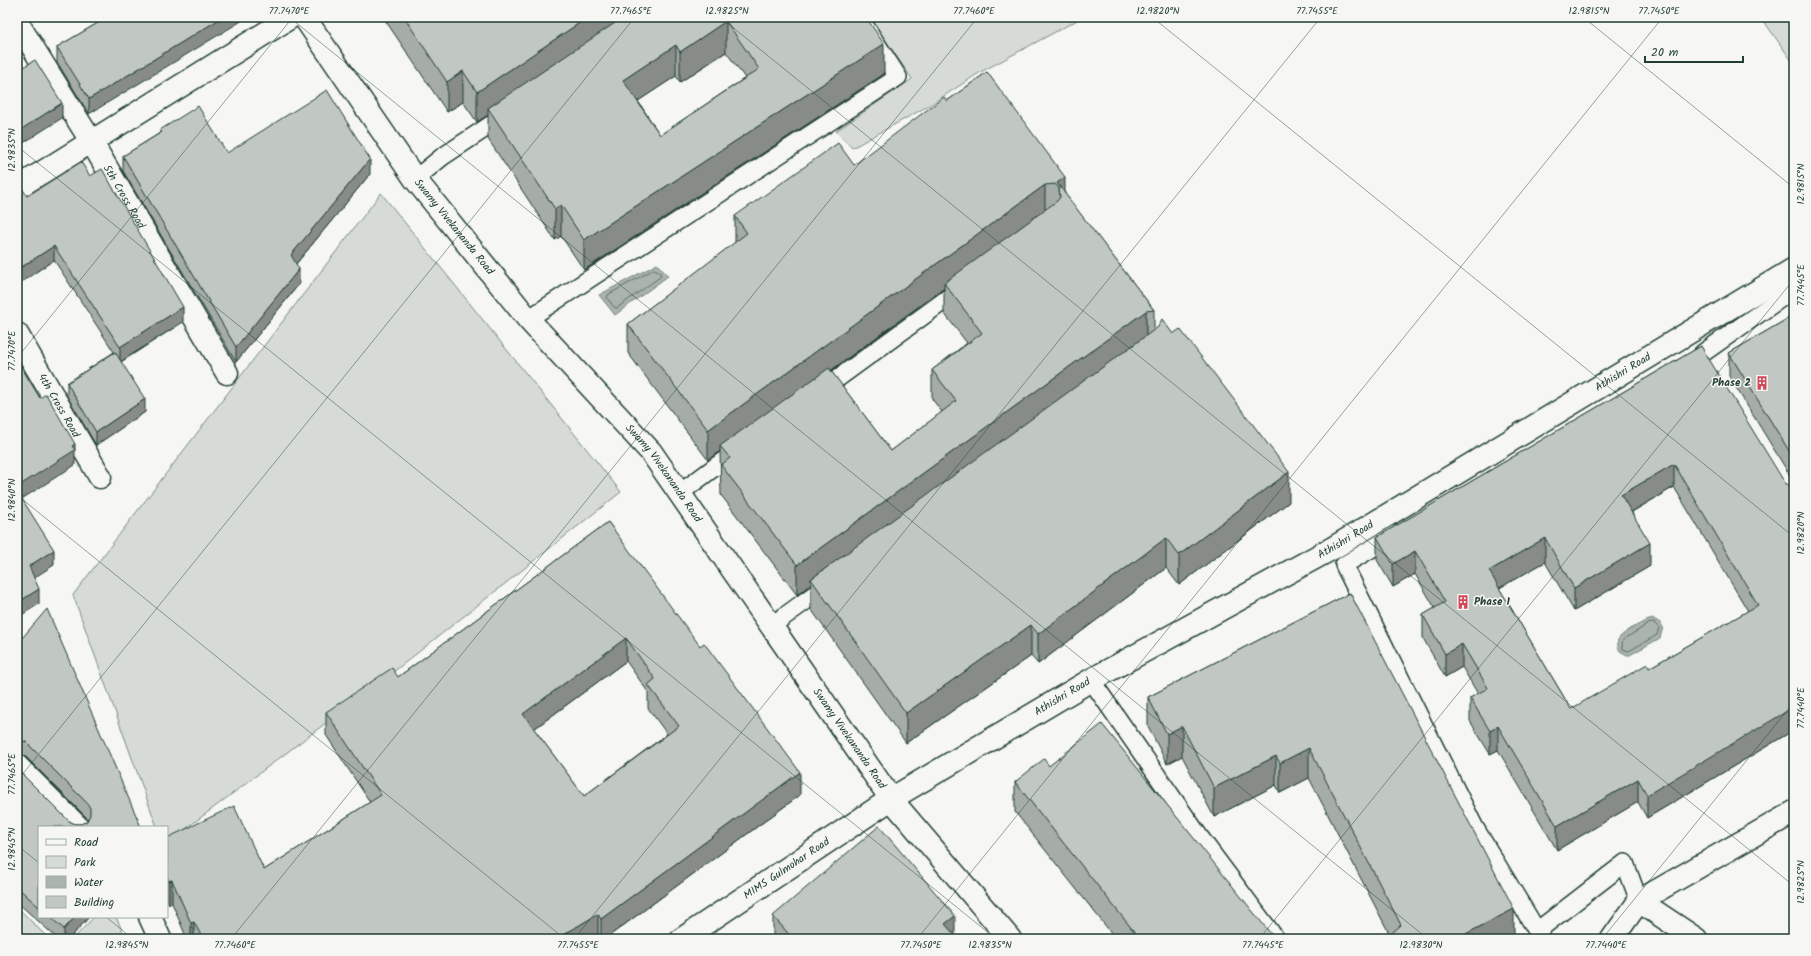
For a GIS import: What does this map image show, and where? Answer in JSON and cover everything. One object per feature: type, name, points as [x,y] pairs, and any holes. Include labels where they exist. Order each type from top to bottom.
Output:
[{"type":"street","points":[[17,188],[291,17]]},
{"type":"street","name":"Swamy Vivekananda Road","points":[[304,17],[415,180],[528,319],[651,452],[891,799],[1010,939]]},
{"type":"street","name":"5th Cross Road","points":[[17,22],[91,141],[227,373]]},
{"type":"street","name":"Athishri Road","points":[[891,799],[1091,680],[1334,548],[1794,268]]},
{"type":"street","name":"4th Cross Road","points":[[17,334],[100,478]]},
{"type":"street","points":[[17,766],[77,826]]},
{"type":"street","name":"MIMS Gulmohar Road","points":[[682,939],[891,799]]},
{"type":"street","points":[[1616,937],[1639,901],[1794,813]]},
{"type":"street","points":[[1639,901],[1696,939]]},
{"type":"street","points":[[150,918],[160,939]]},
{"type":"lane","points":[[528,319],[898,77],[859,17]]},
{"type":"lane","points":[[415,180],[442,157],[521,105]]},
{"type":"lane","points":[[803,403],[975,278]]},
{"type":"lane","points":[[1701,360],[1794,289]]},
{"type":"lane","points":[[680,493],[752,440]]},
{"type":"lane","points":[[1411,525],[1344,565],[1475,828],[1525,912],[1537,931],[1625,863],[1639,901]]},
{"type":"lane","points":[[771,626],[839,577]]},
{"type":"lane","points":[[1091,680],[1199,836],[1276,939]]},
{"type":"green space","points":[[870,17],[1083,17],[979,73],[930,105],[852,148],[836,131],[912,79]]},
{"type":"green space","points":[[1761,17],[1794,17],[1794,64]]},
{"type":"green space","points":[[381,193],[621,492],[392,673],[168,842],[168,826],[157,826],[73,595]]},
{"type":"green space","points":[[17,907],[49,939],[17,939]]},
{"type":"green space","points":[[93,918],[116,918],[126,939],[73,939]]},
{"type":"water","points":[[657,264],[668,276],[615,315],[599,295]]},
{"type":"water","points":[[1654,619],[1663,627],[1660,638],[1630,655],[1620,651],[1618,641],[1622,635],[1641,623]]},
{"type":"building","points":[[108,17],[223,17],[89,99],[57,47]]},
{"type":"building","points":[[404,17],[588,17],[477,92],[463,71],[447,82]]},
{"type":"building","points":[[624,17],[866,17],[884,44],[584,240],[561,205],[555,209],[488,108]],"holes":[[[726,21],[759,69],[660,135],[623,80],[676,45],[680,52]]]},
{"type":"building","points":[[17,60],[22,68],[35,60],[62,103],[17,132]]},
{"type":"building","points":[[987,72],[1065,177],[1057,183],[1154,310],[1146,311],[797,565],[721,465],[730,458],[720,446],[829,368],[891,451],[956,401],[932,370],[982,333],[944,283],[1057,201],[1060,197],[1059,188],[1055,184],[1045,185],[708,430],[628,324],[747,233],[735,216],[838,143],[854,165],[944,97],[947,101]]},
{"type":"building","points":[[327,90],[370,159],[291,255],[299,269],[236,347],[123,156],[162,132],[160,130],[198,106],[227,153]]},
{"type":"building","points":[[81,162],[90,176],[102,169],[183,307],[120,347],[54,246],[17,270],[17,185],[20,185],[27,196]]},
{"type":"building","points":[[1794,315],[1794,459],[1729,353]]},
{"type":"building","points":[[1162,319],[1173,334],[1180,329],[1289,472],[1179,555],[1166,538],[1038,634],[1031,625],[906,713],[811,579],[1158,327]]},
{"type":"building","name":"Phase 1","points":[[1701,346],[1785,483],[1794,488],[1794,694],[1789,697],[1794,707],[1647,795],[1638,779],[1557,826],[1498,726],[1490,731],[1470,698],[1488,688],[1462,644],[1445,654],[1423,615],[1445,602],[1415,551],[1393,564],[1377,537]],"holes":[[[1674,464],[1758,605],[1649,668],[1647,664],[1571,709],[1489,571],[1545,538],[1574,588],[1650,543],[1621,495]]]},
{"type":"building","points":[[115,352],[145,399],[96,432],[67,383]]},
{"type":"building","points":[[17,360],[40,398],[46,394],[75,444],[72,446],[75,450],[17,487]]},
{"type":"building","points":[[17,491],[54,550],[29,566],[39,589],[17,603]]},
{"type":"building","points":[[608,522],[700,646],[704,643],[800,772],[601,919],[598,914],[556,939],[203,939],[194,922],[191,923],[172,880],[169,881],[168,879],[168,838],[234,806],[264,870],[381,795],[326,712],[392,668],[398,677]],"holes":[[[626,638],[655,679],[648,685],[679,726],[584,796],[523,714]]]},
{"type":"building","points":[[1350,593],[1514,909],[1456,939],[1385,939],[1401,925],[1309,748],[1280,763],[1276,756],[1214,788],[1182,726],[1167,734],[1148,697]]},
{"type":"building","points":[[47,609],[141,826],[38,826],[38,906],[17,887],[17,769],[69,821],[75,824],[81,824],[87,821],[90,815],[90,808],[87,803],[26,742],[17,739],[17,644]]},
{"type":"building","points":[[1102,724],[1275,939],[1140,939],[1015,782],[1044,759],[1049,766]]},
{"type":"building","points":[[879,826],[955,916],[945,924],[958,939],[793,939],[773,916]]},
{"type":"building","points":[[51,918],[74,918],[64,929]]},
{"type":"place","name":"Phase 2","points":[[1762,383]]},
{"type":"place","name":"Phase 1","points":[[1463,602]]}]
